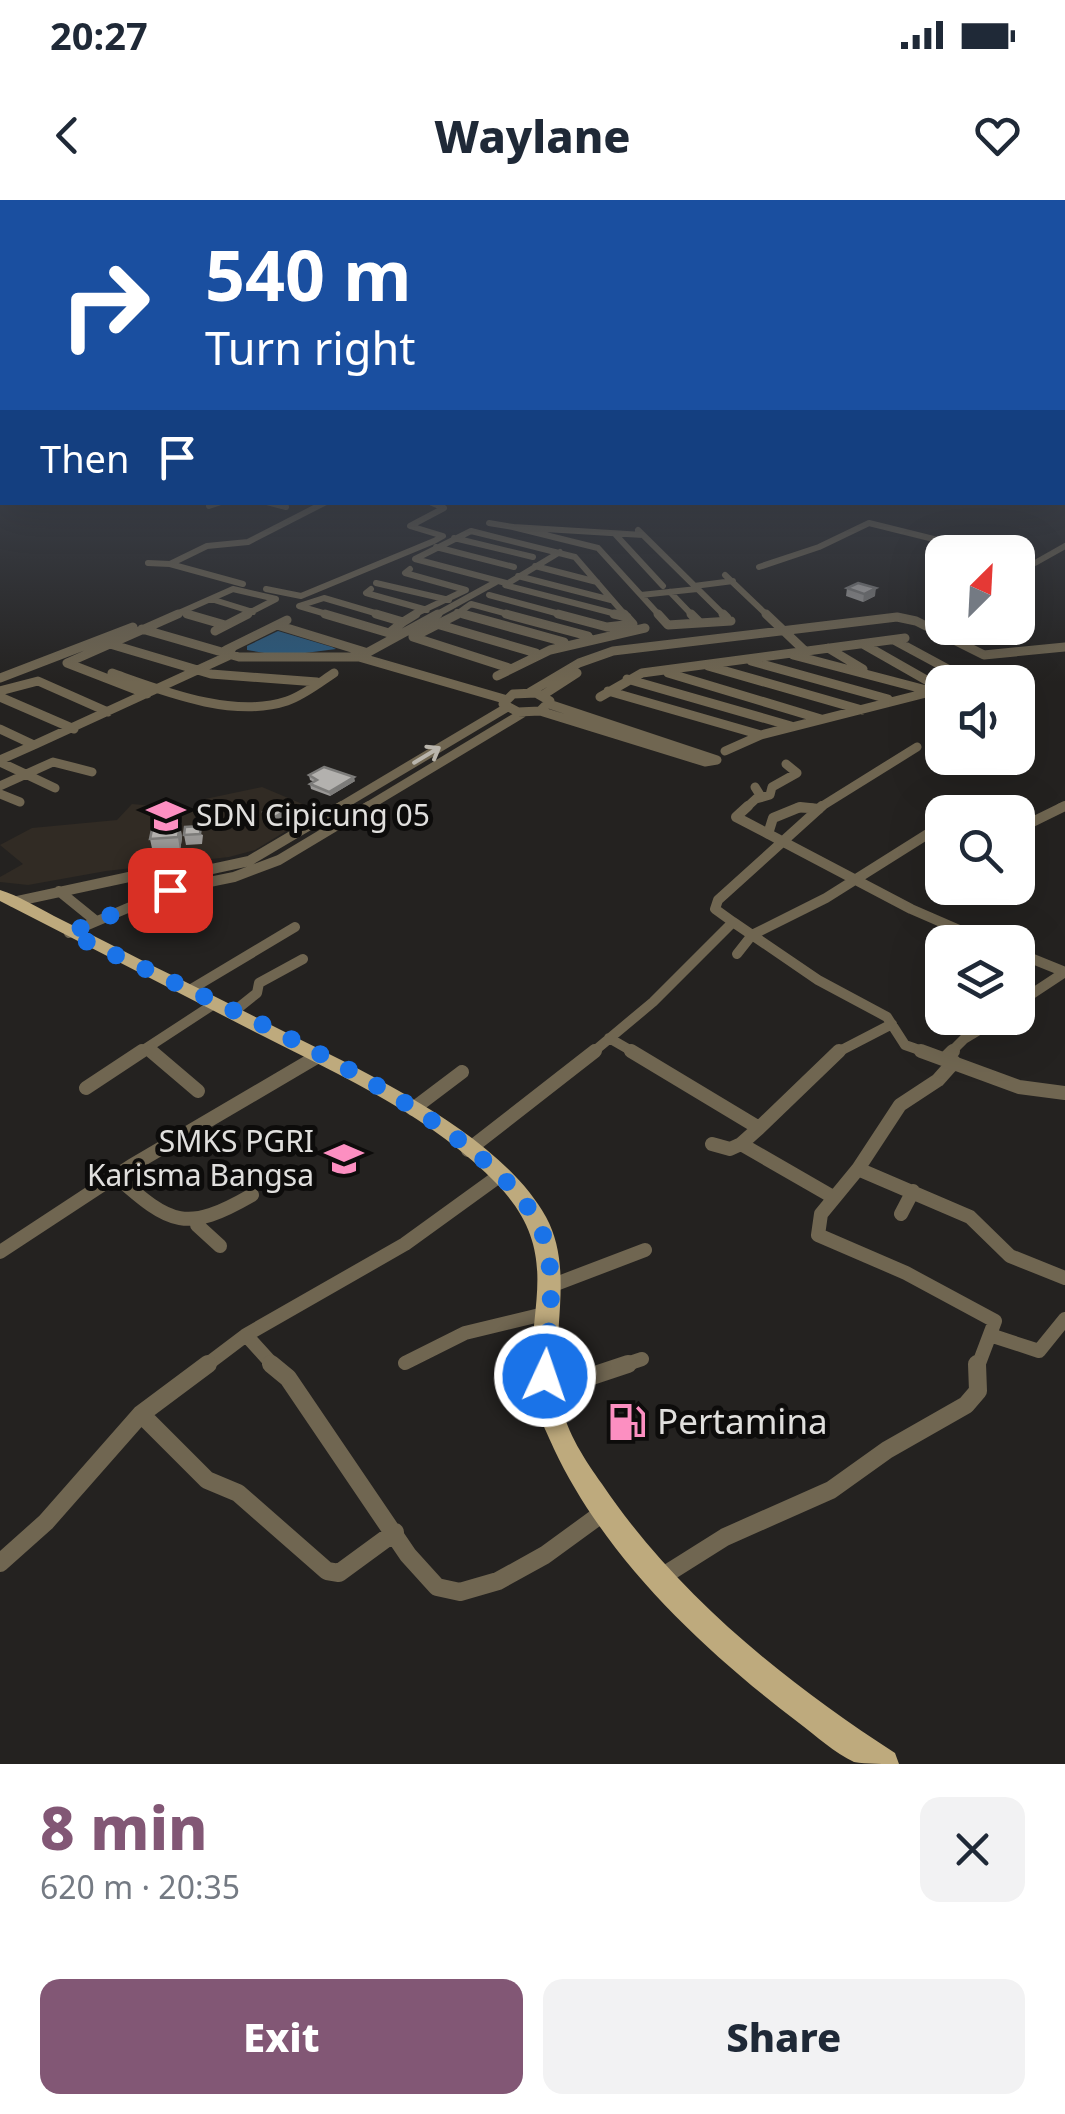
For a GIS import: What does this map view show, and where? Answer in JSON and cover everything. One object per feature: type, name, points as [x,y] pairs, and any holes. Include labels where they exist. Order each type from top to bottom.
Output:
[{"type":"main road","points":[[6,898],[69,933],[320,1055],[413,1109],[498,1176],[536,1219],[548,1252],[547,1391],[551,1415],[572,1465],[604,1512],[784,1696],[884,1764]]},
{"type":"street","points":[[170,564],[206,546],[248,542],[258,537]]},
{"type":"street","points":[[148,563],[170,564],[226,581],[305,594],[441,537]]},
{"type":"street","points":[[457,537],[415,559],[628,617]]},
{"type":"street","points":[[496,537],[583,566]]},
{"type":"street","points":[[560,537],[595,547]]},
{"type":"street","points":[[588,537],[668,625]]},
{"type":"street","points":[[617,537],[698,622]]},
{"type":"street","points":[[497,676],[536,653],[588,636],[729,619],[646,537]]},
{"type":"street","points":[[759,566],[840,537]]},
{"type":"street","points":[[454,538],[597,582]]},
{"type":"street","points":[[1035,563],[1065,546]]},
{"type":"street","points":[[436,547],[612,600]]},
{"type":"street","points":[[189,672],[217,654],[230,651],[363,654],[549,553],[575,557],[633,624],[607,627],[488,595]]},
{"type":"street","points":[[410,570],[405,573],[466,590],[449,600],[407,619],[384,632],[299,606],[317,598],[407,619],[442,625],[536,653]]},
{"type":"street","points":[[499,581],[516,571]]},
{"type":"street","points":[[639,592],[729,578],[808,651]]},
{"type":"street","points":[[0,678],[172,611],[226,581]]},
{"type":"street","points":[[428,610],[366,592],[374,586],[449,600]]},
{"type":"street","points":[[215,631],[276,600],[238,588],[153,625],[106,639],[67,664],[148,692],[272,704],[285,702],[334,674]]},
{"type":"street","points":[[211,599],[253,612]]},
{"type":"street","points":[[509,668],[412,639],[476,604],[588,636]]},
{"type":"street","points":[[182,612],[226,626]]},
{"type":"street","points":[[457,612],[564,642]]},
{"type":"street","points":[[6,898],[129,877],[237,865],[262,856],[506,701],[530,692],[579,663],[613,651],[897,617],[916,621],[984,654],[1065,648]]},
{"type":"street","points":[[815,618],[825,626]]},
{"type":"street","points":[[0,761],[74,729],[287,620]]},
{"type":"street","points":[[153,625],[230,651]]},
{"type":"street","points":[[277,625],[475,688],[523,713]]},
{"type":"street","points":[[142,629],[217,654]]},
{"type":"street","points":[[530,692],[542,694],[602,660],[786,631]]},
{"type":"street","points":[[761,735],[604,694],[626,679],[662,671],[905,638]]},
{"type":"street","points":[[106,639],[189,672],[254,682],[321,682]]},
{"type":"street","points":[[893,640],[940,665]]},
{"type":"street","points":[[862,644],[925,681]]},
{"type":"street","points":[[828,648],[873,676]]},
{"type":"street","points":[[790,654],[925,687]]},
{"type":"street","points":[[745,660],[892,700]]},
{"type":"street","points":[[704,665],[862,710]]},
{"type":"street","points":[[662,671],[821,719]]},
{"type":"street","points":[[626,679],[791,726]]},
{"type":"street","points":[[0,694],[38,682],[108,712]]},
{"type":"street","points":[[725,751],[791,726],[840,718],[925,693]]},
{"type":"street","points":[[0,694],[74,729]]},
{"type":"street","points":[[542,694],[545,708]]},
{"type":"street","points":[[69,933],[170,890],[261,869],[523,713],[545,708],[718,760],[705,762],[545,708]]},
{"type":"street","points":[[840,718],[854,728]]},
{"type":"street","points":[[0,730],[34,745]]},
{"type":"street","points":[[917,748],[819,809],[714,904],[752,935],[892,1024],[902,1043],[1028,1090],[1065,1094]]},
{"type":"street","points":[[0,761],[55,788]]},
{"type":"street","points":[[0,786],[55,762],[92,772]]},
{"type":"street","points":[[786,764],[798,772],[772,787],[770,795],[755,793],[736,817],[952,925]]},
{"type":"street","points":[[390,777],[404,784]]},
{"type":"street","points":[[0,794],[20,802]]},
{"type":"street","points":[[342,806],[357,812]]},
{"type":"street","points":[[1035,821],[1065,806]]},
{"type":"street","points":[[768,834],[773,818],[800,807],[819,809]]},
{"type":"street","points":[[737,954],[752,935],[925,835]]},
{"type":"street","points":[[59,891],[96,921]]},
{"type":"street","points":[[468,1150],[685,973],[733,922]]},
{"type":"street","points":[[188,991],[295,927]]},
{"type":"street","points":[[86,1088],[148,1048],[257,993],[259,983],[303,959]]},
{"type":"street","points":[[1035,961],[1065,972]]},
{"type":"street","points":[[1035,992],[1065,972]]},
{"type":"street","points":[[712,1144],[730,1148],[742,1144],[828,1059],[854,1041],[892,1024]]},
{"type":"street","points":[[663,1576],[724,1537],[832,1490],[887,1450],[966,1405],[978,1391],[981,1378],[977,1364],[996,1323],[906,1274],[820,1238],[817,1222],[900,1105],[938,1080],[964,1039],[971,1035]]},
{"type":"street","points":[[609,1038],[758,1128]]},
{"type":"street","points":[[148,1048],[198,1091]]},
{"type":"street","points":[[0,1252],[116,1176],[320,1055]]},
{"type":"street","points":[[413,1109],[462,1072]]},
{"type":"street","points":[[742,1144],[833,1198]]},
{"type":"street","points":[[858,1169],[970,1217],[1010,1256],[1065,1278]]},
{"type":"street","points":[[116,1176],[162,1215],[197,1225],[220,1246]]},
{"type":"street","points":[[0,1563],[46,1522],[110,1443],[142,1414],[246,1335],[405,1244],[498,1176]]},
{"type":"street","points":[[901,1214],[913,1191]]},
{"type":"street","points":[[197,1225],[252,1196]]},
{"type":"street","points":[[548,1286],[645,1250]]},
{"type":"street","points":[[405,1363],[465,1332],[548,1313]]},
{"type":"street","points":[[990,1335],[1039,1351],[1065,1319]]},
{"type":"street","points":[[246,1335],[258,1353],[288,1378],[427,1580],[447,1591],[460,1592],[498,1581],[545,1555],[604,1512]]},
{"type":"street","points":[[547,1391],[642,1359]]},
{"type":"street","points":[[142,1414],[207,1480],[252,1504],[327,1570],[338,1573],[395,1532]]},
{"type":"shaded area","points":[[262,787],[319,811],[255,850],[229,857],[106,871],[28,885],[0,882],[0,877],[23,864],[0,845],[32,828],[117,820],[132,804],[209,811],[205,799]]},
{"type":"water","points":[[278,631],[336,649],[282,656],[247,650],[247,646]]},
{"type":"building","points":[[858,583],[876,588],[864,594],[847,588]]},
{"type":"building","points":[[324,767],[354,777],[329,792],[310,784],[317,780],[309,775]]},
{"type":"building","points":[[276,806],[286,810],[275,817],[264,812]]},
{"type":"building","points":[[180,824],[178,837],[150,839],[153,825]]},
{"type":"building","points":[[201,826],[200,834],[184,835],[185,827]]},
{"type":"place","name":"SDN Cipicung 05","points":[[166,816]]},
{"type":"place","name":"SMKS PGRI Karisma Bangsa","points":[[344,1159]]},
{"type":"place","name":"Pertamina","points":[[627,1422]]},
{"type":"route","points":[[170,890],[69,933],[360,1078],[413,1109],[498,1176],[536,1219],[548,1252],[545,1376]]}]
